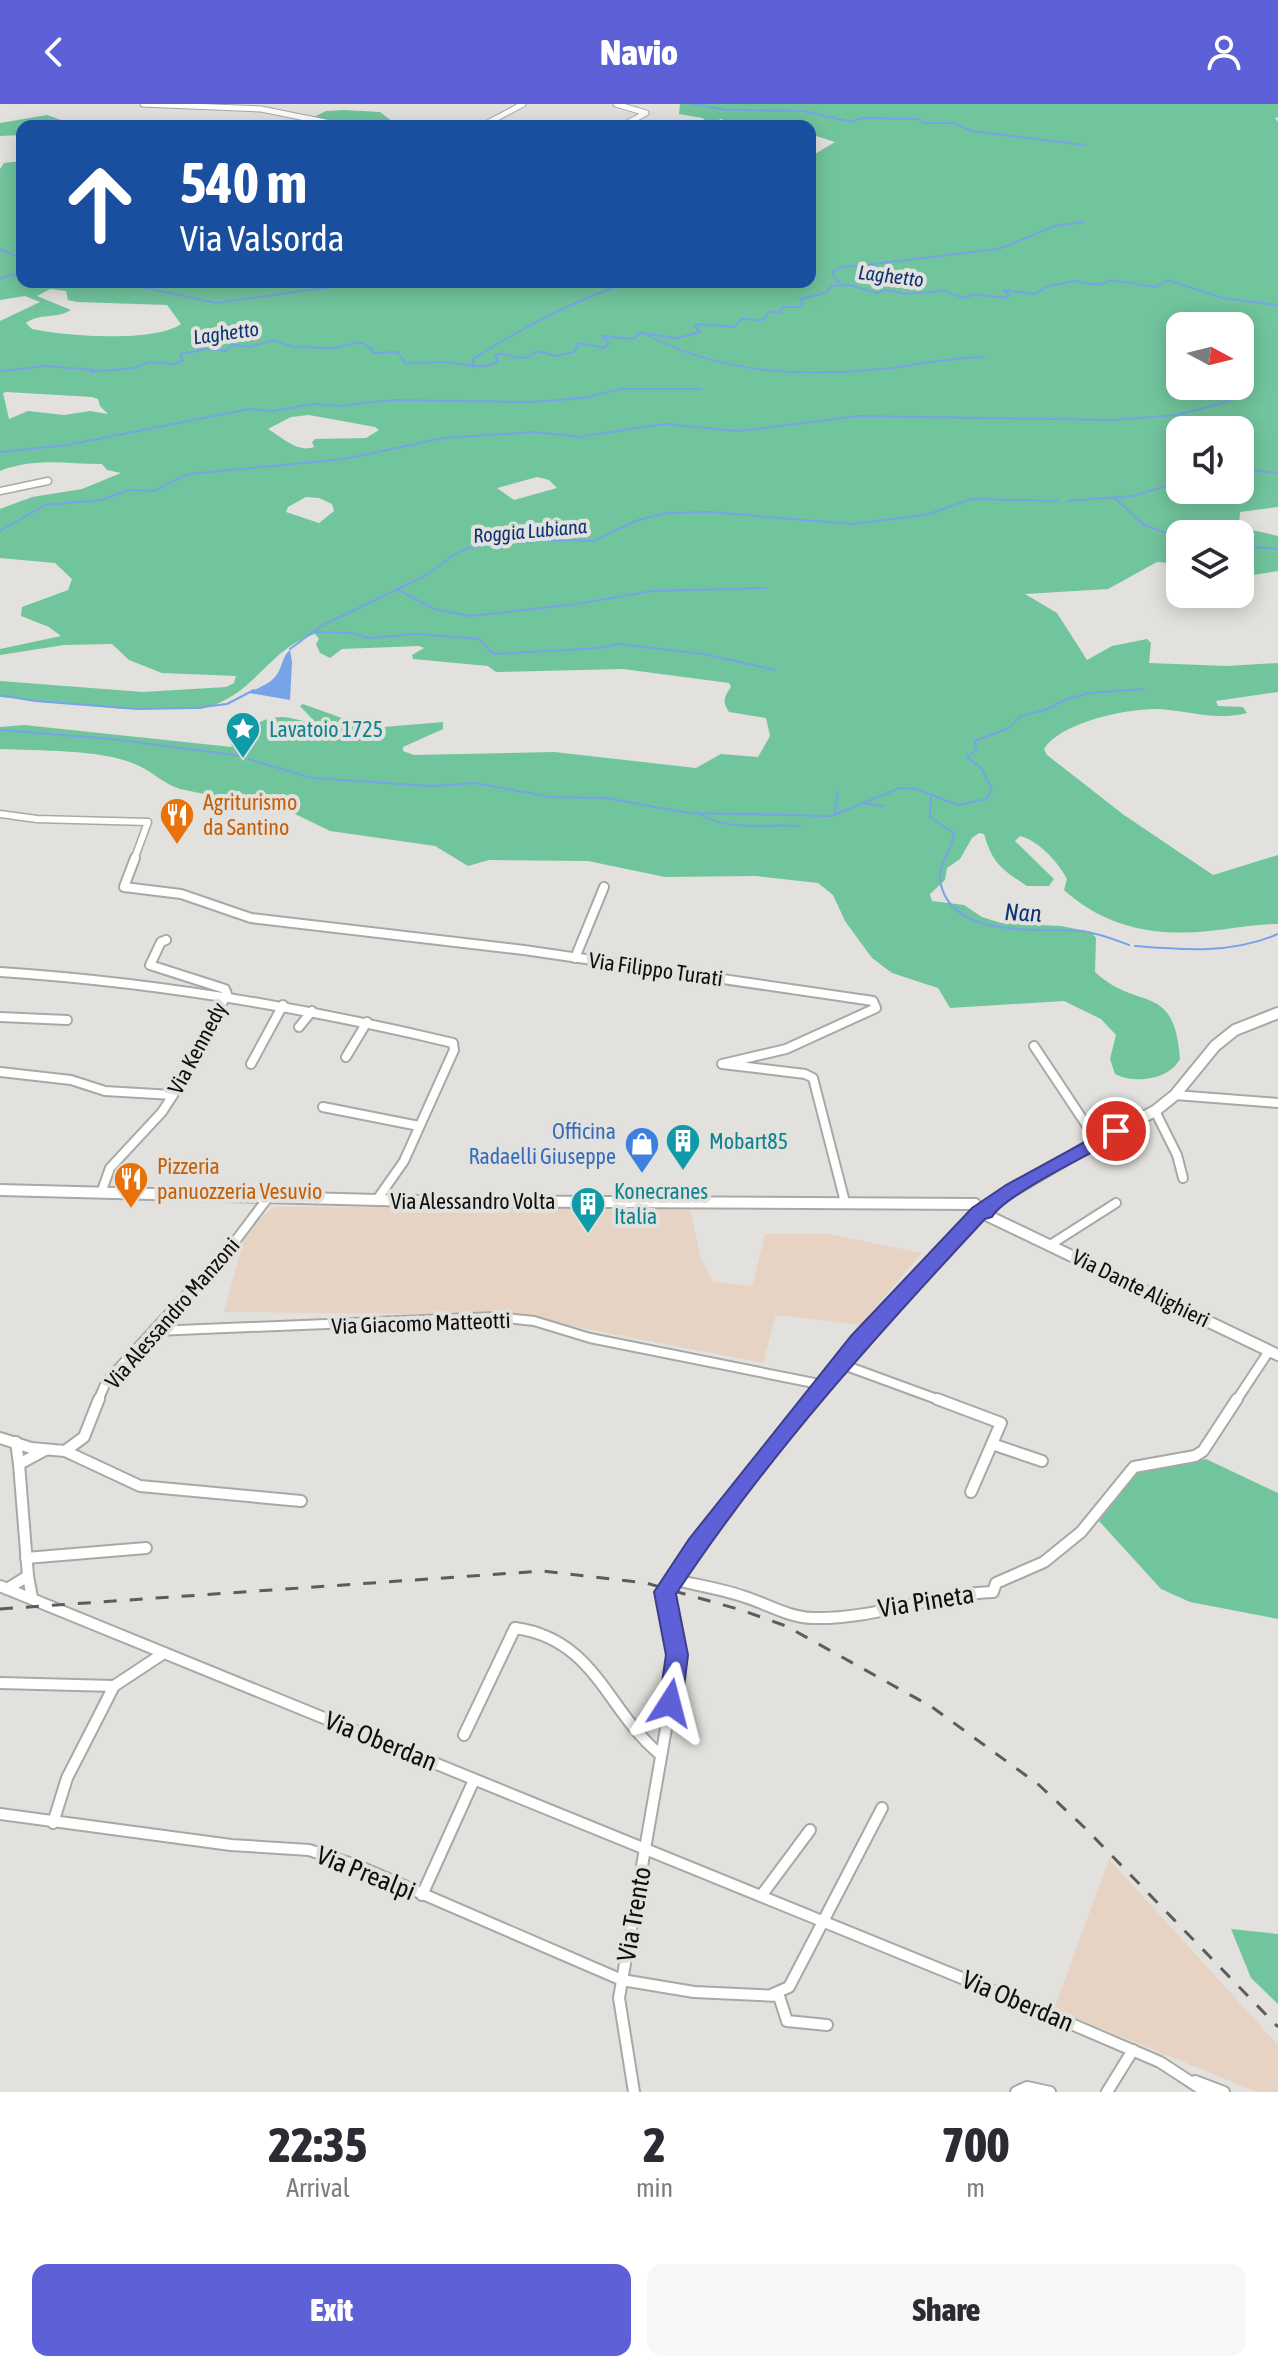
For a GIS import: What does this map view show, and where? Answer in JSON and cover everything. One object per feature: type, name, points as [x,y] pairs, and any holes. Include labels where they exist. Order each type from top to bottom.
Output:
[{"type":"street","points":[[143,104],[249,108],[304,120]]},
{"type":"street","points":[[493,120],[523,104]]},
{"type":"street","points":[[616,104],[646,113],[633,120]]},
{"type":"street","points":[[0,491],[48,481]]},
{"type":"street","name":"Via Filippo Turati","points":[[0,814],[37,819],[145,821],[148,825],[123,885],[125,888],[181,894],[251,918],[575,958],[875,1002],[873,1009],[786,1049],[722,1064],[794,1072],[813,1078],[845,1202]]},
{"type":"street","points":[[575,958],[604,887]]},
{"type":"street","name":"Via Kennedy","points":[[101,1193],[110,1168],[162,1112],[173,1095],[227,994],[225,989],[150,965],[161,942],[166,940]]},
{"type":"street","points":[[0,972],[116,979],[227,994],[453,1043],[454,1050],[404,1161],[376,1201]]},
{"type":"street","points":[[251,1064],[283,1005]]},
{"type":"street","points":[[299,1027],[312,1011]]},
{"type":"street","points":[[671,1579],[841,1364],[979,1210],[1155,1111],[1175,1095],[1215,1046],[1235,1030],[1278,1013]]},
{"type":"street","points":[[0,1017],[67,1020]]},
{"type":"street","points":[[346,1057],[367,1022]]},
{"type":"street","points":[[1034,1046],[1097,1141]]},
{"type":"street","points":[[0,1072],[71,1080],[105,1091],[173,1095]]},
{"type":"street","points":[[1175,1095],[1278,1103]]},
{"type":"street","points":[[323,1107],[419,1126]]},
{"type":"street","points":[[1155,1111],[1177,1155],[1183,1178]]},
{"type":"street","name":"Via Alessandro Volta","points":[[0,1190],[376,1201],[845,1202],[947,1205],[979,1210]]},
{"type":"street","name":"Via Alessandro Manzoni","points":[[65,1451],[84,1437],[106,1382],[233,1244],[267,1199]]},
{"type":"street","points":[[1050,1245],[1116,1203]]},
{"type":"street","name":"Via Dante Alighieri","points":[[979,1210],[1274,1353]]},
{"type":"street","name":"Via Giacomo Matteotti","points":[[155,1331],[496,1317],[534,1321],[590,1338],[824,1385]]},
{"type":"street","name":"Via Pineta","points":[[671,1579],[743,1596],[791,1614],[815,1618],[897,1606],[954,1592],[993,1592],[996,1583],[1044,1562],[1081,1532],[1134,1467],[1195,1456],[1203,1451],[1274,1353]]},
{"type":"street","points":[[841,1364],[1001,1423],[971,1492]]},
{"type":"street","points":[[0,1438],[65,1451],[140,1486],[301,1501]]},
{"type":"street","points":[[16,1442],[32,1598]]},
{"type":"street","points":[[992,1444],[1042,1461]]},
{"type":"street","points":[[19,1464],[46,1449]]},
{"type":"street","points":[[26,1558],[146,1548]]},
{"type":"street","points":[[4,1587],[28,1576]]},
{"type":"street","name":"Via Trento","points":[[634,2092],[619,1998],[677,1655],[665,1592],[671,1579]]},
{"type":"street","name":"Via Oberdan","points":[[4,1587],[1133,2050],[1206,2092]]},
{"type":"street","points":[[464,1735],[510,1633],[515,1628],[524,1628],[570,1648],[599,1674],[647,1745],[661,1755]]},
{"type":"street","points":[[53,1823],[67,1778],[114,1686],[164,1653]]},
{"type":"street","points":[[0,1683],[114,1686]]},
{"type":"street","points":[[422,1895],[474,1780]]},
{"type":"street","points":[[772,1995],[789,1987],[882,1808]]},
{"type":"street","name":"Via Prealpi","points":[[0,1814],[231,1845],[309,1850],[358,1866],[622,1980],[694,1992],[772,1995]]},
{"type":"street","points":[[761,1896],[810,1830]]},
{"type":"street","points":[[772,1995],[779,1996],[787,2021],[827,2025]]},
{"type":"street","points":[[1107,2092],[1133,2050]]},
{"type":"street","points":[[1179,2074],[1224,2092]]},
{"type":"street","points":[[1016,2092],[1027,2087],[1050,2092]]},
{"type":"shaded area","points":[[273,1207],[690,1208],[700,1255],[713,1282],[752,1286],[765,1234],[829,1234],[922,1253],[860,1325],[776,1315],[763,1363],[515,1315],[224,1312],[245,1234]]},
{"type":"shaded area","points":[[1109,1859],[1278,2045],[1278,2092],[1257,2092],[1054,2009]]},
{"type":"green space","points":[[680,104],[1278,104],[1278,117],[1275,118],[1278,122],[1278,507],[1240,512],[1239,520],[1166,520],[1166,563],[1157,562],[1108,589],[1025,594],[1057,613],[1087,660],[1112,646],[1147,639],[1151,643],[1149,663],[1227,666],[1278,663],[1278,692],[1216,701],[1218,706],[1243,707],[1247,713],[1203,715],[1159,709],[1114,714],[1064,731],[1044,749],[1047,755],[1124,815],[1213,875],[1278,855],[1278,924],[1169,932],[1131,927],[1113,921],[1080,903],[1064,890],[1067,879],[1059,866],[1041,847],[1020,836],[1015,841],[1054,879],[1049,886],[1027,886],[1011,875],[995,860],[984,834],[979,833],[972,838],[960,859],[947,868],[945,880],[930,894],[932,901],[964,905],[982,917],[1001,923],[1061,926],[1091,932],[1096,938],[1095,972],[1126,992],[1152,1001],[1170,1018],[1180,1059],[1160,1076],[1132,1079],[1115,1074],[1110,1059],[1116,1035],[1101,1019],[1064,1001],[950,1008],[938,988],[892,973],[872,958],[845,921],[833,895],[818,883],[756,876],[665,877],[588,861],[489,860],[468,866],[435,846],[330,831],[291,812],[180,789],[143,768],[107,756],[0,749],[0,727],[24,725],[232,747],[231,743],[242,734],[267,719],[282,717],[314,721],[300,706],[303,704],[364,726],[443,722],[443,729],[403,747],[403,751],[414,755],[554,752],[696,768],[721,754],[758,757],[770,736],[766,718],[729,712],[725,697],[731,687],[729,683],[623,669],[496,672],[488,666],[413,659],[412,655],[424,648],[419,646],[342,649],[330,658],[320,653],[316,644],[319,639],[315,634],[285,650],[235,694],[201,709],[125,709],[0,697],[0,681],[143,692],[226,687],[234,683],[236,676],[162,673],[129,660],[112,644],[64,645],[0,655],[0,649],[61,636],[49,627],[21,616],[22,607],[68,590],[72,579],[55,563],[0,558],[0,509],[32,497],[82,489],[121,473],[107,470],[102,464],[51,462],[0,471],[0,321],[40,302],[25,296],[0,300],[0,169],[4,163],[16,162],[16,288],[816,288],[816,153],[835,142],[816,136],[816,120],[705,120],[679,114]],"holes":[[[50,289],[66,291],[68,300],[77,302],[167,305],[181,324],[151,334],[87,336],[32,329],[26,323],[71,310],[37,296]],[[3,393],[92,397],[98,399],[108,414],[90,411],[64,415],[28,411],[9,419]],[[309,415],[375,427],[379,430],[366,438],[315,439],[312,442],[314,447],[302,448],[268,429],[291,417]],[[537,477],[549,480],[557,488],[514,500],[497,488]],[[306,497],[319,498],[332,504],[334,511],[319,523],[286,512],[288,507]]]},
{"type":"green space","points":[[326,111],[380,112],[390,120],[310,119]]},
{"type":"green space","points":[[47,115],[61,120],[18,120]]},
{"type":"green space","points":[[16,120],[16,135],[0,136],[0,123]]},
{"type":"green space","points":[[1254,530],[1278,536],[1278,571],[1254,575]]},
{"type":"green space","points":[[1206,1459],[1278,1493],[1278,1619],[1190,1602],[1161,1589],[1099,1521],[1137,1473]]},
{"type":"green space","points":[[1231,1929],[1278,1934],[1278,2004],[1251,1978]]},
{"type":"water","points":[[290,650],[290,700],[249,693],[273,679]]},
{"type":"waterway","points":[[693,104],[727,110],[803,111],[852,122],[861,118],[920,119],[923,123],[954,123],[972,131],[1085,145]]},
{"type":"waterway","points":[[839,283],[832,273],[838,268],[999,249],[1055,226],[1084,222]]},
{"type":"waterway","points":[[0,249],[16,256]]},
{"type":"waterway","points":[[0,278],[16,274]]},
{"type":"waterway","name":"Laghetto","points":[[646,334],[678,338],[700,332],[695,326],[700,324],[735,327],[741,319],[763,320],[769,312],[780,312],[783,307],[799,307],[803,303],[800,299],[826,293],[831,286],[850,285],[877,293],[885,290],[905,294],[944,291],[964,298],[975,294],[1005,298],[1009,295],[1003,290],[1034,294],[1049,286],[1074,281],[1100,285],[1110,280],[1156,287],[1167,280],[1223,298],[1278,305]]},
{"type":"waterway","points":[[147,288],[216,303],[323,288]]},
{"type":"waterway","points":[[473,366],[473,359],[529,326],[614,288]]},
{"type":"waterway","name":"Laghetto","points":[[642,332],[646,334]]},
{"type":"waterway","name":"Laghetto","points":[[473,366],[498,362],[495,356],[498,354],[526,358],[537,351],[556,356],[574,352],[579,343],[604,348],[609,344],[602,336],[634,339],[639,333],[646,334]]},
{"type":"waterway","points":[[646,334],[703,358],[767,370],[866,370],[984,357]]},
{"type":"waterway","name":"Laghetto","points":[[0,371],[46,366],[95,370],[91,372],[134,368],[149,362],[175,364],[183,360],[180,354],[208,349],[226,351],[232,345],[250,347],[274,340],[294,347],[335,348],[359,342],[372,349],[373,353],[398,352],[405,363],[445,362],[473,366]]},
{"type":"waterway","points":[[0,452],[67,445],[249,409],[273,411],[313,404],[339,406],[393,400],[532,402],[583,398],[622,389],[701,389]]},
{"type":"waterway","points":[[0,531],[45,505],[101,500],[129,490],[154,491],[188,474],[345,459],[443,438],[535,432],[578,437],[664,424],[738,431],[857,416],[1114,420],[1177,415],[1230,401]]},
{"type":"waterway","name":"Roggia Lubiana","points":[[1254,470],[1278,473]]},
{"type":"waterway","name":"Roggia Lubiana","points":[[1067,501],[1132,496],[1166,486]]},
{"type":"waterway","points":[[1115,498],[1144,525],[1166,533]]},
{"type":"waterway","name":"Roggia Lubiana","points":[[290,649],[321,626],[425,576],[458,552],[474,546],[546,540],[593,541],[638,520],[666,513],[710,512],[852,524],[926,515],[972,499],[1058,501]]},
{"type":"waterway","points":[[1254,547],[1278,549]]},
{"type":"waterway","points":[[399,590],[434,609],[470,616],[577,604],[652,591],[766,588]]},
{"type":"waterway","points":[[315,632],[351,633],[369,638],[416,634],[479,639],[493,654],[600,648],[619,644],[704,654],[775,670]]},
{"type":"waterway","points":[[863,803],[900,788],[916,789],[958,805],[986,799],[992,789],[981,768],[967,757],[976,750],[975,741],[1009,728],[1021,716],[1045,710],[1065,700],[1089,693],[1144,689]]},
{"type":"waterway","name":"Roggia Lubiana","points":[[0,695],[35,701],[137,709],[194,708],[227,704],[254,690]]},
{"type":"waterway","points":[[0,730],[112,739],[242,756]]},
{"type":"waterway","points":[[248,759],[312,778],[431,786],[475,783],[551,797],[606,798],[698,813]]},
{"type":"waterway","points":[[835,813],[838,792]]},
{"type":"waterway","name":"Nan","points":[[931,797],[930,817],[954,833],[941,868],[940,880],[947,900],[960,913],[999,927],[1081,931],[1129,945]]},
{"type":"waterway","points":[[698,813],[831,816],[863,803]]},
{"type":"waterway","points":[[863,803],[883,806]]},
{"type":"waterway","points":[[698,813],[735,825],[801,826]]},
{"type":"waterway","name":"Nan","points":[[1135,946],[1225,948],[1278,934]]},
{"type":"railway","points":[[0,1609],[543,1571],[646,1583],[741,1610],[786,1626],[932,1707],[1039,1785],[1085,1828],[1278,2027]]},
{"type":"place","name":"Lavatoio 1725","points":[[243,760]]},
{"type":"place","name":"Agriturismo da Santino","points":[[177,846]]},
{"type":"place","name":"Mobart85","points":[[683,1172]]},
{"type":"place","name":"Officina Radaelli Giuseppe","points":[[642,1175]]},
{"type":"place","name":"Pizzeria panuozzeria Vesuvio","points":[[131,1210]]},
{"type":"place","name":"Konecranes Italia","points":[[588,1235]]},
{"type":"route","points":[[670,1703],[677,1655],[665,1592],[696,1545],[859,1342],[979,1213],[986,1212],[987,1206],[1013,1189],[1116,1131]]}]
